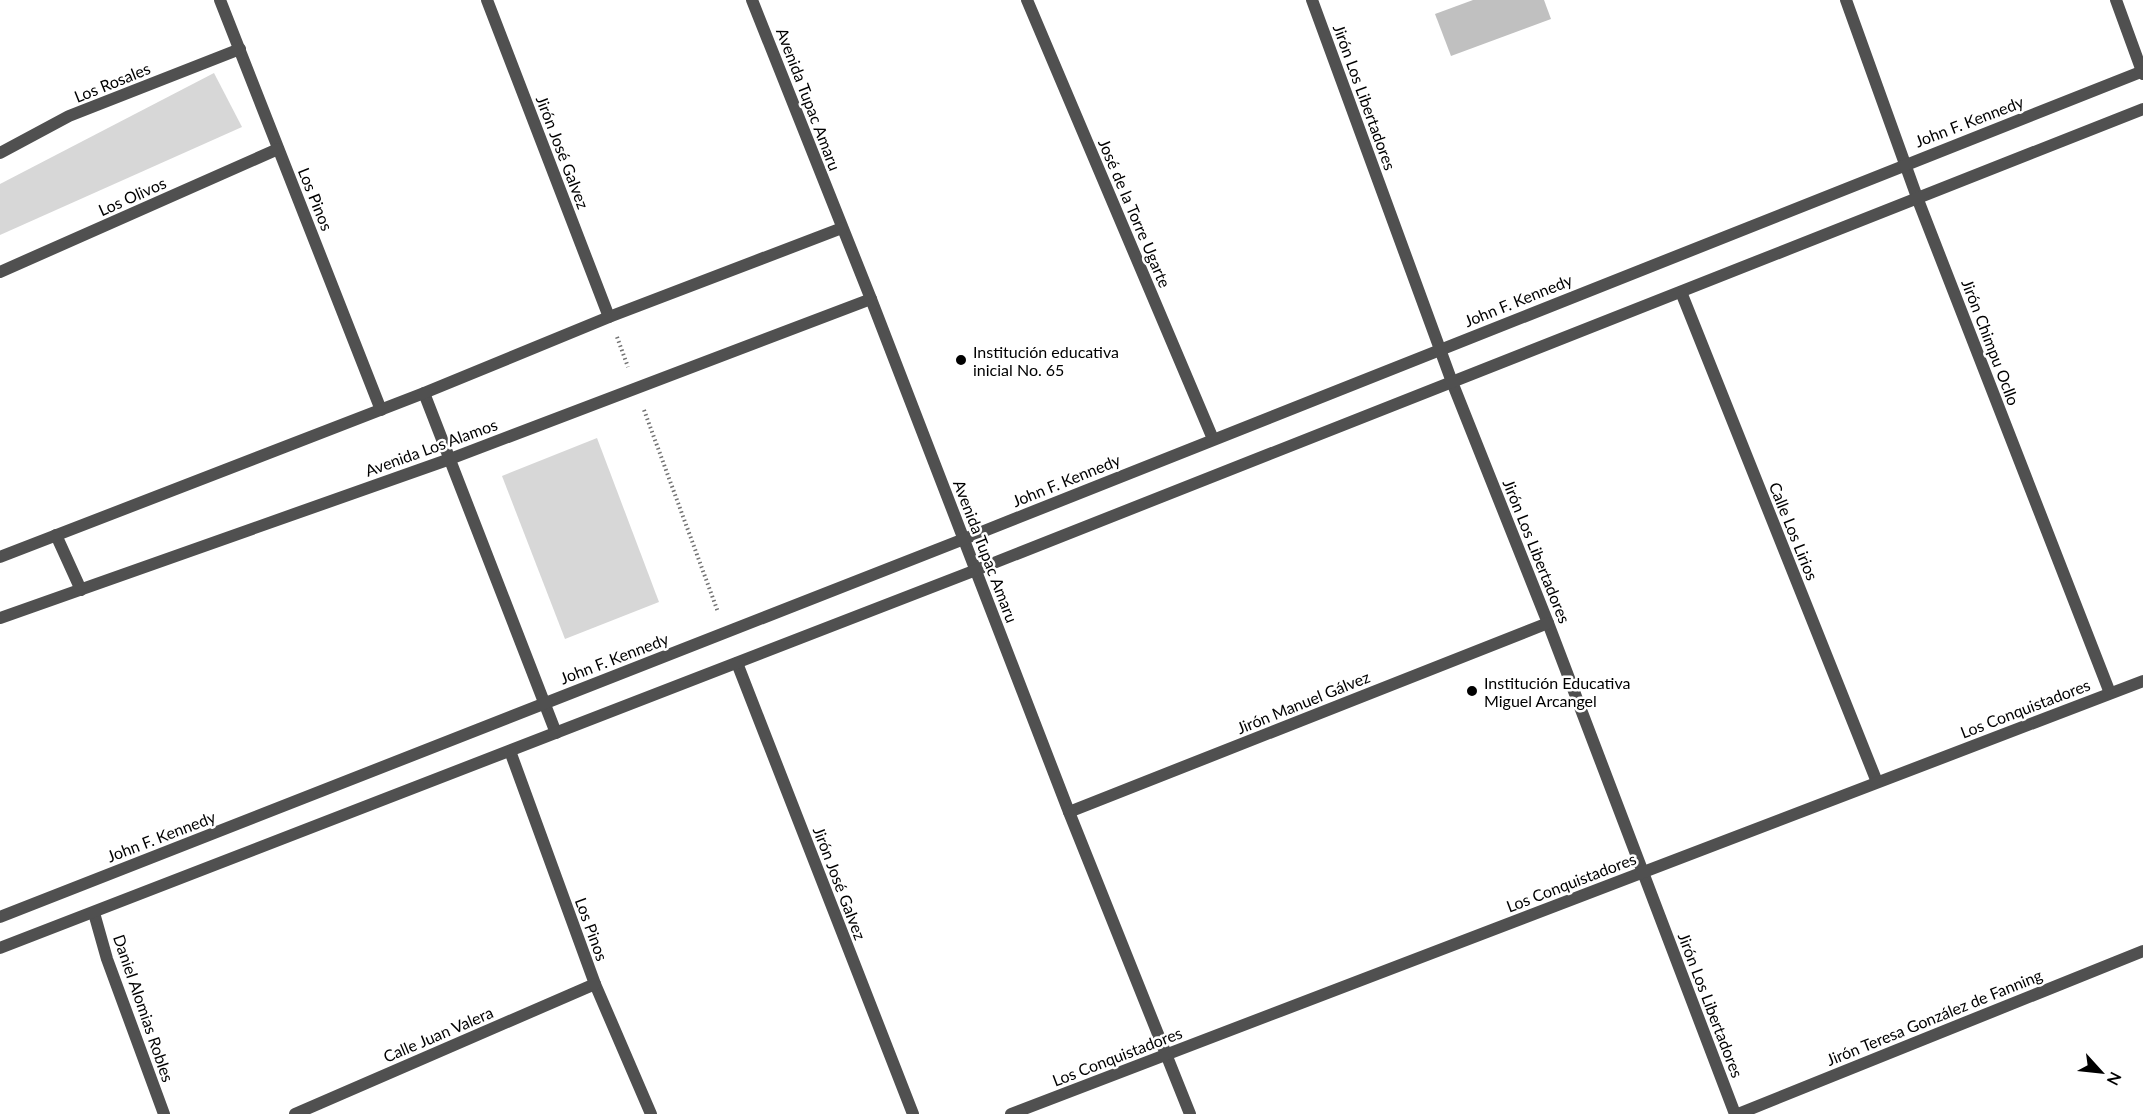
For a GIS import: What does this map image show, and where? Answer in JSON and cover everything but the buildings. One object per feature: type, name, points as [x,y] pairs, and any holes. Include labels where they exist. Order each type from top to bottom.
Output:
[{"type":"street","name":"Los Pinos","points":[[220,0],[381,410]]},
{"type":"street","name":"Jirón José Galvez","points":[[487,0],[609,317]]},
{"type":"street","name":"Avenida Tupac Amaru","points":[[752,0],[871,299],[1069,812],[1190,1114]]},
{"type":"street","name":"José de la Torre Ugarte","points":[[1027,0],[1213,440]]},
{"type":"street","name":"Jirón Los Libertadores","points":[[1312,0],[1452,382],[1548,623],[1736,1114]]},
{"type":"street","name":"Jirón Chimpu Ocllo","points":[[1846,0],[1917,200],[2110,693]]},
{"type":"street","points":[[2116,0],[2143,72]]},
{"type":"street","name":"Los Rosales","points":[[0,153],[69,116],[240,49]]},
{"type":"street","name":"John F. Kennedy","points":[[0,917],[726,633],[1905,164],[2143,72]]},
{"type":"street","points":[[0,948],[976,570],[2143,110]]},
{"type":"street","name":"Los Olivos","points":[[0,272],[278,149]]},
{"type":"street","points":[[0,557],[381,410],[609,317],[842,228]]},
{"type":"street","name":"Calle Los Lirios","points":[[1681,292],[1877,782]]},
{"type":"street","name":"Avenida Los Alamos","points":[[0,618],[450,459],[871,299]]},
{"type":"street","points":[[424,393],[556,733]]},
{"type":"street","points":[[56,535],[81,590]]},
{"type":"street","name":"Jirón Manuel Gálvez","points":[[1069,812],[1548,623]]},
{"type":"street","name":"Jirón José Galvez","points":[[737,663],[913,1114]]},
{"type":"street","name":"Los Conquistadores","points":[[1011,1114],[2143,681]]},
{"type":"street","name":"Los Pinos","points":[[510,751],[595,984],[651,1114]]},
{"type":"street","name":"Daniel Alomias Robles","points":[[94,913],[107,959],[164,1114]]},
{"type":"street","name":"Jirón Teresa González de Fanning","points":[[1736,1114],[2143,951]]},
{"type":"street","name":"Calle Juan Valera","points":[[294,1114],[595,984]]},
{"type":"path","points":[[609,317],[726,633]]},
{"type":"shaded area","points":[[214,73],[242,127],[0,235],[0,184]]},
{"type":"shaded area","points":[[597,438],[659,602],[565,639],[502,476]]},
{"type":"place","name":"Institución educativa inicial No. 65","points":[[961,360]]},
{"type":"place","name":"Institución Educativa Miguel Arcangel","points":[[1472,691]]}]
